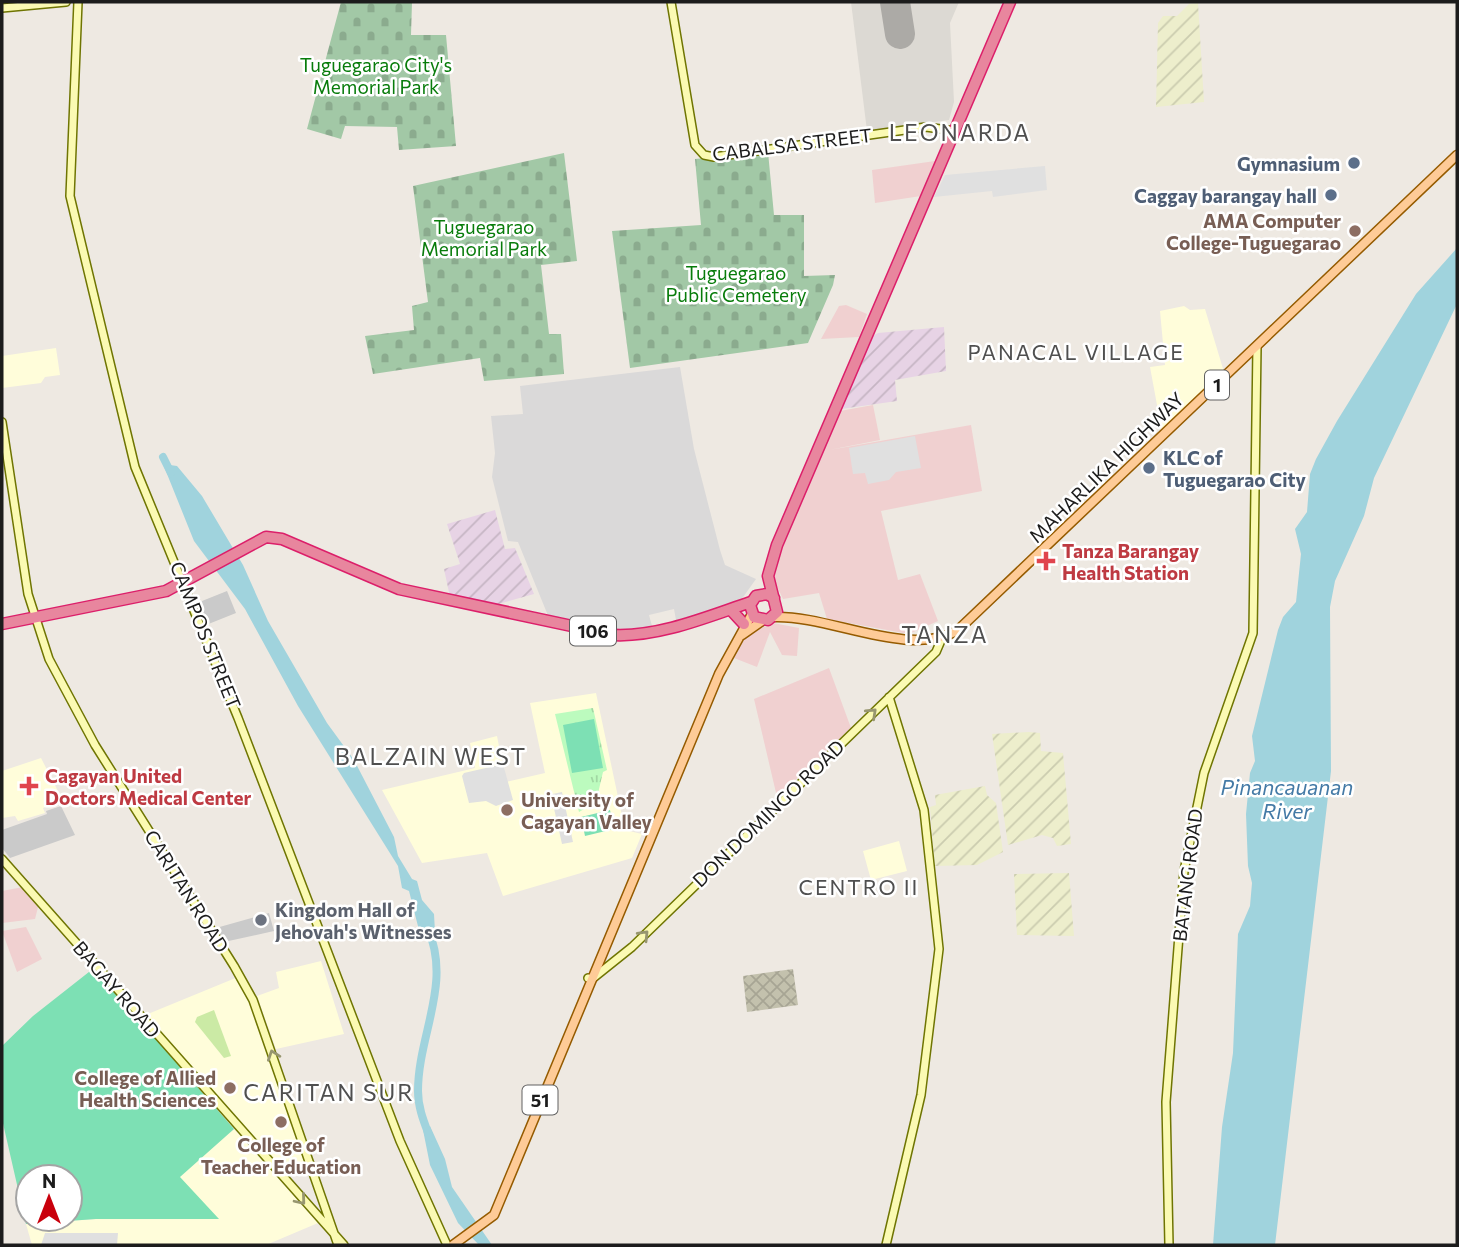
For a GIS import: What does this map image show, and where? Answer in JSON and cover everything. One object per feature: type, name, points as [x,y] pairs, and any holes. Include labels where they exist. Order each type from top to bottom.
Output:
[{"type":"highway","points":[[772,560],[768,576],[776,601],[774,617],[762,621],[753,606],[762,579],[1010,2]]},
{"type":"highway","name":"106","points":[[2,624],[144,596],[184,582],[266,537],[282,539],[399,589],[614,635],[636,635],[753,606]]},
{"type":"highway","points":[[753,606],[767,594],[776,601]]},
{"type":"highway","points":[[731,610],[744,624]]},
{"type":"main road","name":"MAHARLIKA HIGHWAY","points":[[942,638],[957,631],[976,615],[1457,155]]},
{"type":"main road","points":[[776,601],[796,618]]},
{"type":"main road","name":"51","points":[[455,1244],[494,1215],[590,978],[721,671],[753,606]]},
{"type":"main road","points":[[774,617],[796,618],[915,641],[942,638]]},
{"type":"main road","name":"51","points":[[738,640],[762,621]]},
{"type":"street","points":[[2,8],[66,2]]},
{"type":"street","name":"CAMPOS STREET","points":[[78,2],[69,154],[72,208],[135,467],[184,582],[400,1141],[455,1244]]},
{"type":"street","name":"CABALSA STREET","points":[[671,2],[695,145],[704,155],[723,156],[926,127],[955,131]]},
{"type":"street","name":"BATANG ROAD","points":[[1169,1245],[1166,1102],[1184,871],[1204,773],[1254,634],[1257,346]]},
{"type":"street","name":"CARITAN ROAD","points":[[2,422],[33,619],[62,687],[253,1000],[338,1245]]},
{"type":"street","name":"DON DOMINGO ROAD","points":[[590,978],[632,947],[936,652],[942,638]]},
{"type":"street","points":[[886,1245],[918,1113],[939,949],[924,810],[889,697]]},
{"type":"street","name":"BAGAY ROAD","points":[[2,859],[344,1245]]},
{"type":"shaded area","points":[[851,2],[959,2],[950,23],[954,102],[949,120],[867,131]]},
{"type":"shaded area","points":[[935,161],[921,196],[875,203],[872,170]]},
{"type":"shaded area","points":[[1045,166],[1047,190],[993,197],[992,191],[934,197],[945,175]]},
{"type":"shaded area","points":[[846,305],[867,314],[859,337],[821,339],[839,306]]},
{"type":"shaded area","points":[[1184,306],[1190,310],[1205,309],[1224,372],[1162,432],[1150,367],[1165,365],[1160,311]]},
{"type":"shaded area","points":[[944,327],[946,371],[895,380],[897,401],[841,409],[873,336],[878,333]]},
{"type":"shaded area","points":[[56,348],[60,375],[45,377],[41,383],[2,388],[2,356]]},
{"type":"shaded area","points":[[680,367],[694,449],[725,565],[756,579],[741,600],[729,607],[676,620],[674,609],[649,615],[652,626],[633,631],[618,633],[549,618],[518,542],[508,541],[492,477],[495,453],[491,416],[523,414],[520,386]]},
{"type":"shaded area","points":[[873,405],[880,440],[829,450],[971,425],[982,491],[881,511],[898,580],[920,574],[938,621],[909,634],[827,619],[819,593],[783,599],[773,578],[777,558],[840,411]]},
{"type":"shaded area","points":[[915,436],[921,468],[896,472],[889,480],[868,484],[865,473],[853,474],[849,448]]},
{"type":"shaded area","points":[[495,510],[505,549],[515,548],[534,594],[495,605],[450,597],[444,569],[460,564],[447,524]]},
{"type":"shaded area","points":[[227,591],[236,613],[206,625],[197,603]]},
{"type":"shaded area","points":[[773,623],[799,628],[797,656],[782,655],[770,632],[757,667],[734,658],[741,641],[754,631]]},
{"type":"shaded area","points":[[829,668],[851,728],[777,797],[754,699]]},
{"type":"shaded area","name":"University of Cagayan Valley","points":[[596,693],[625,830],[642,834],[632,858],[503,896],[487,853],[422,863],[382,790],[475,768],[470,743],[497,736],[506,782],[545,773],[530,703]]},
{"type":"shaded area","name":"Cagayan United Doctors Medical Center","points":[[41,758],[63,801],[43,808],[45,813],[18,821],[15,816],[2,818],[2,771]]},
{"type":"shaded area","points":[[503,764],[513,800],[496,806],[486,801],[469,803],[462,776],[464,773]]},
{"type":"shaded area","points":[[562,792],[573,842],[562,844],[553,804],[545,804],[543,796]]},
{"type":"shaded area","points":[[61,806],[75,835],[10,858],[2,848],[2,830],[47,814],[46,811]]},
{"type":"shaded area","points":[[899,841],[907,871],[871,880],[863,851]]},
{"type":"shaded area","points":[[23,887],[38,907],[35,919],[2,923],[2,891]]},
{"type":"shaded area","points":[[269,913],[274,931],[224,942],[216,928]]},
{"type":"shaded area","points":[[26,927],[42,959],[17,972],[2,931]]},
{"type":"shaded area","points":[[321,961],[344,1034],[276,1049],[257,996],[279,988],[276,972]]},
{"type":"shaded area","points":[[793,969],[798,1005],[747,1012],[743,976]]},
{"type":"shaded area","points":[[238,977],[251,1002],[307,1162],[281,1174],[143,1016]]},
{"type":"shaded area","points":[[234,1129],[318,1223],[266,1245],[32,1245],[29,1233],[84,1233],[84,1220],[218,1219],[179,1177]]},
{"type":"shaded area","points":[[45,1233],[118,1233],[117,1245],[41,1245]]},
{"type":"green space","name":"Tuguegarao City's Memorial Park","points":[[341,2],[412,2],[411,35],[446,35],[456,146],[399,150],[397,127],[345,126],[341,139],[307,129]]},
{"type":"green space","points":[[1198,3],[1204,102],[1156,107],[1158,23],[1163,16],[1177,16],[1189,4]]},
{"type":"green space","name":"Tuguegarao Public Cemetery","points":[[768,152],[774,215],[804,215],[804,276],[835,275],[808,343],[630,368],[612,231],[701,225],[695,159]]},
{"type":"green space","name":"Tuguegarao Memorial Park","points":[[564,153],[577,261],[541,265],[549,334],[561,334],[564,374],[484,381],[480,358],[373,374],[365,336],[414,330],[412,306],[428,302],[413,186]]},
{"type":"green space","points":[[593,708],[607,770],[603,772],[596,802],[579,812],[555,714]]},
{"type":"green space","points":[[594,719],[603,768],[572,773],[563,725]]},
{"type":"green space","points":[[1040,733],[1041,751],[1063,753],[1071,844],[1057,846],[1053,838],[1042,835],[1008,845],[992,734]]},
{"type":"green space","points":[[985,786],[987,795],[996,803],[1003,852],[977,865],[935,866],[930,807],[936,805],[935,795]]},
{"type":"green space","points":[[610,810],[614,829],[585,836],[581,817]]},
{"type":"green space","points":[[1069,873],[1074,936],[1017,935],[1014,874]]},
{"type":"green space","points":[[94,968],[234,1129],[180,1177],[219,1219],[84,1220],[84,1163],[14,1163],[14,1172],[2,1119],[2,1046],[33,1016]]},
{"type":"green space","points":[[214,1010],[231,1056],[224,1058],[195,1022],[197,1017]]},
{"type":"water","name":"Pinancauanan River","points":[[1457,248],[1457,304],[1374,478],[1364,516],[1335,581],[1330,607],[1331,771],[1275,1245],[1213,1245],[1222,1127],[1233,1053],[1238,934],[1250,906],[1252,883],[1248,866],[1246,814],[1250,773],[1255,761],[1252,736],[1278,630],[1283,617],[1296,602],[1301,554],[1295,529],[1307,512],[1310,474],[1337,421],[1416,294]]},
{"type":"water","points":[[163,464],[177,466],[202,496],[243,565],[268,621],[327,723],[354,760],[394,837],[398,856],[412,879],[417,881],[422,900],[434,914],[435,932],[427,938],[421,938],[409,891],[402,888],[398,866],[298,706],[245,609],[194,541]]},
{"type":"water","points":[[430,1126],[445,1159],[452,1187],[492,1245],[479,1245],[458,1223],[430,1165],[423,1130]]},
{"type":"waterway","points":[[163,457],[171,473]]},
{"type":"waterway","points":[[428,929],[437,970],[432,1010],[419,1070],[418,1091],[420,1109],[430,1138]]},
{"type":"runway","points":[[895,2],[900,34]]},
{"type":"place","name":"Gymnasium","points":[[1354,163]]},
{"type":"place","name":"Caggay barangay hall","points":[[1331,195]]},
{"type":"place","name":"AMA Computer College-Tuguegarao","points":[[1355,231]]},
{"type":"place","name":"KLC of Tuguegarao City","points":[[1149,468]]},
{"type":"place","name":"Tanza Barangay Health Station","points":[[1046,561]]},
{"type":"place","name":"Cagayan United Doctors Medical Center","points":[[29,786]]},
{"type":"place","name":"University of Cagayan Valley","points":[[507,810]]},
{"type":"place","name":"Kingdom Hall of Jehovah's Witnesses","points":[[261,920]]},
{"type":"place","name":"College of Allied Health Sciences","points":[[230,1088]]},
{"type":"place","name":"College of Teacher Education","points":[[281,1122]]},
{"type":"district","name":"LEONARDA","points":[[960,132]]},
{"type":"district","name":"PANACAL VILLAGE","points":[[1076,351]]},
{"type":"district","name":"TANZA","points":[[945,634]]},
{"type":"district","name":"BALZAIN WEST","points":[[431,756]]},
{"type":"district","name":"CENTRO II","points":[[859,886]]},
{"type":"district","name":"CARITAN SUR","points":[[329,1092]]}]
